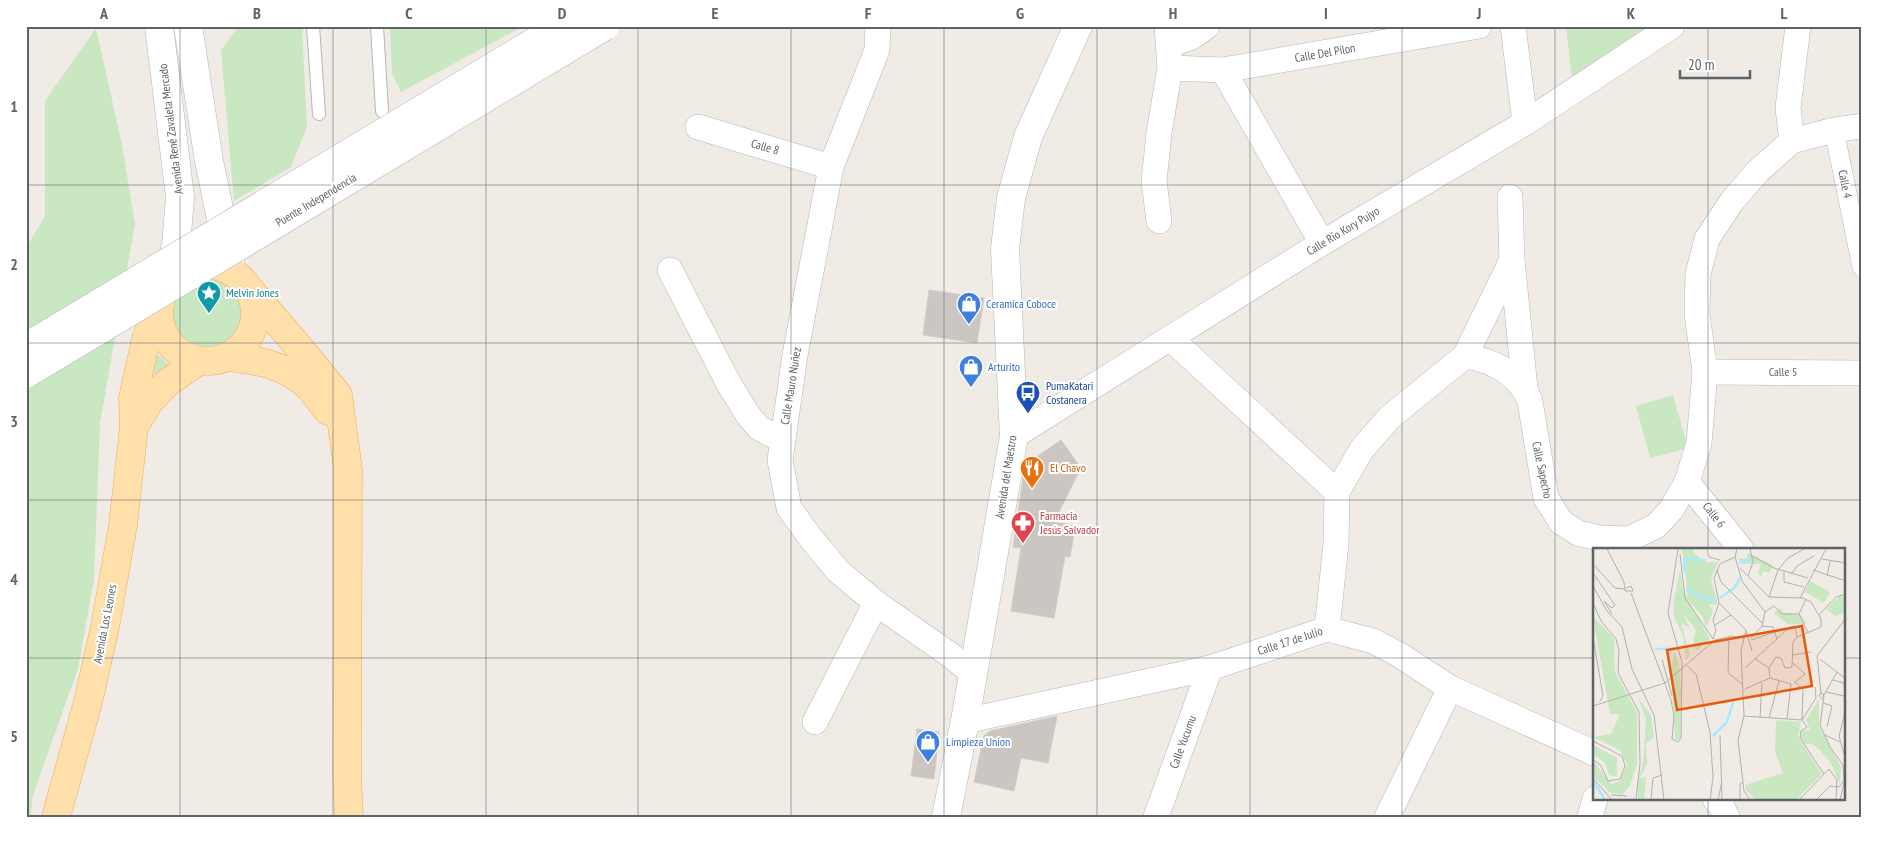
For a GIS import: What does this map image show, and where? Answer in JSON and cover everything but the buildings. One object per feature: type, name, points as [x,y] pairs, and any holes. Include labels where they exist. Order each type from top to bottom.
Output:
[{"type":"main road","name":"Avenida René Zavaleta Mercado","points":[[159,26],[180,198],[176,246],[164,290]]},
{"type":"main road","points":[[188,26],[209,161],[241,281],[255,306],[255,323],[248,339],[237,352],[229,357],[214,361],[199,361],[183,356],[171,346],[162,332],[158,317],[164,290],[172,280],[194,266],[220,266],[241,281],[338,395],[348,470],[346,776],[349,817]]},
{"type":"main road","name":"Puente Independencia","points":[[26,347],[561,26]]},
{"type":"main road","name":"Puente Independencia","points":[[26,374],[605,26]]},
{"type":"main road","name":"Avenida del Maestro","points":[[946,817],[965,722],[1014,436],[1004,249],[1011,198],[1028,137],[1078,26]]},
{"type":"main road","name":"Avenida Los Leones","points":[[56,817],[88,702],[105,627],[123,525],[134,427],[133,398],[146,339],[158,317]]},
{"type":"main road","points":[[229,357],[255,360],[286,370],[309,387],[342,427]]},
{"type":"main road","name":"Avenida Los Leones","points":[[134,427],[149,402],[168,382],[199,361]]},
{"type":"street","name":"Calle Mauro Nuñez","points":[[878,26],[877,50],[831,167],[795,355],[780,460],[789,508],[838,571],[876,603],[953,657],[972,673]]},
{"type":"street","points":[[1159,221],[1154,181],[1169,46],[1192,37],[1207,26]]},
{"type":"street","name":"Calle Del Pilon","points":[[1169,46],[1223,70],[1479,26]]},
{"type":"street","points":[[1513,26],[1525,123]]},
{"type":"street","name":"Calle Río Kory Pujyo","points":[[1014,436],[1322,243],[1525,123],[1672,26]]},
{"type":"street","points":[[1792,142],[1788,108],[1798,26]]},
{"type":"street","points":[[1223,70],[1322,243]]},
{"type":"street","name":"Calle Sapecho","points":[[1510,197],[1512,260],[1525,388],[1530,401],[1546,498],[1561,522],[1578,533],[1600,538],[1629,539],[1656,526],[1671,510],[1687,482],[1699,443],[1705,372],[1697,314],[1698,274],[1708,240],[1732,200],[1758,171],[1792,142],[1834,130],[1862,126]]},
{"type":"street","name":"Calle 8","points":[[698,128],[831,167]]},
{"type":"street","name":"Calle 4","points":[[1834,130],[1862,266]]},
{"type":"street","points":[[1327,629],[1336,544],[1338,492],[1362,449],[1390,417],[1465,356],[1512,260]]},
{"type":"street","points":[[670,270],[729,384],[748,416],[758,428],[782,440]]},
{"type":"street","points":[[1170,338],[1338,492]]},
{"type":"street","points":[[1465,356],[1479,358],[1500,367],[1525,388]]},
{"type":"street","name":"Calle 5","points":[[1705,372],[1862,373]]},
{"type":"street","name":"Calle 6","points":[[1687,482],[1740,548]]},
{"type":"street","points":[[815,722],[876,603]]},
{"type":"street","name":"Calle 17 de Julio","points":[[965,722],[1210,668],[1327,629],[1373,641],[1398,654],[1450,688],[1593,753]]},
{"type":"street","name":"Calle Yucumu","points":[[1156,817],[1210,668]]},
{"type":"street","points":[[1387,817],[1450,688]]},
{"type":"street","points":[[1590,817],[1595,800]]},
{"type":"street","points":[[1716,800],[1727,817]]},
{"type":"lane","points":[[312,26],[319,114]]},
{"type":"lane","points":[[377,26],[382,111]]},
{"type":"green space","points":[[239,26],[302,26],[307,127],[291,167],[234,201],[221,50]]},
{"type":"green space","points":[[390,26],[524,26],[401,92],[392,74]]},
{"type":"green space","points":[[1566,26],[1681,26],[1572,80]]},
{"type":"green space","points":[[96,28],[122,145],[135,224],[100,423],[94,579],[78,669],[33,795],[30,817],[26,817],[26,248],[45,216],[45,101]]},
{"type":"green space","points":[[207,279],[220,282],[231,289],[238,300],[241,313],[238,326],[231,337],[220,344],[207,347],[194,344],[183,337],[176,326],[173,313],[176,300],[183,289],[194,282]]},
{"type":"green space","points":[[154,351],[169,365],[150,377]]},
{"type":"green space","points":[[1673,395],[1688,448],[1650,458],[1636,406]]},
{"type":"place","name":"Melvin Jones","points":[[209,314]]},
{"type":"place","name":"Ceramica Coboce","points":[[969,325]]},
{"type":"place","name":"Arturito","points":[[971,388]]},
{"type":"place","name":"PumaKatari Costanera","points":[[1028,414]]},
{"type":"place","name":"El Chavo","points":[[1032,489]]},
{"type":"place","name":"Farmacia Jesús Salvador","points":[[1023,544]]},
{"type":"place","name":"Limpieza Union","points":[[928,763]]}]
